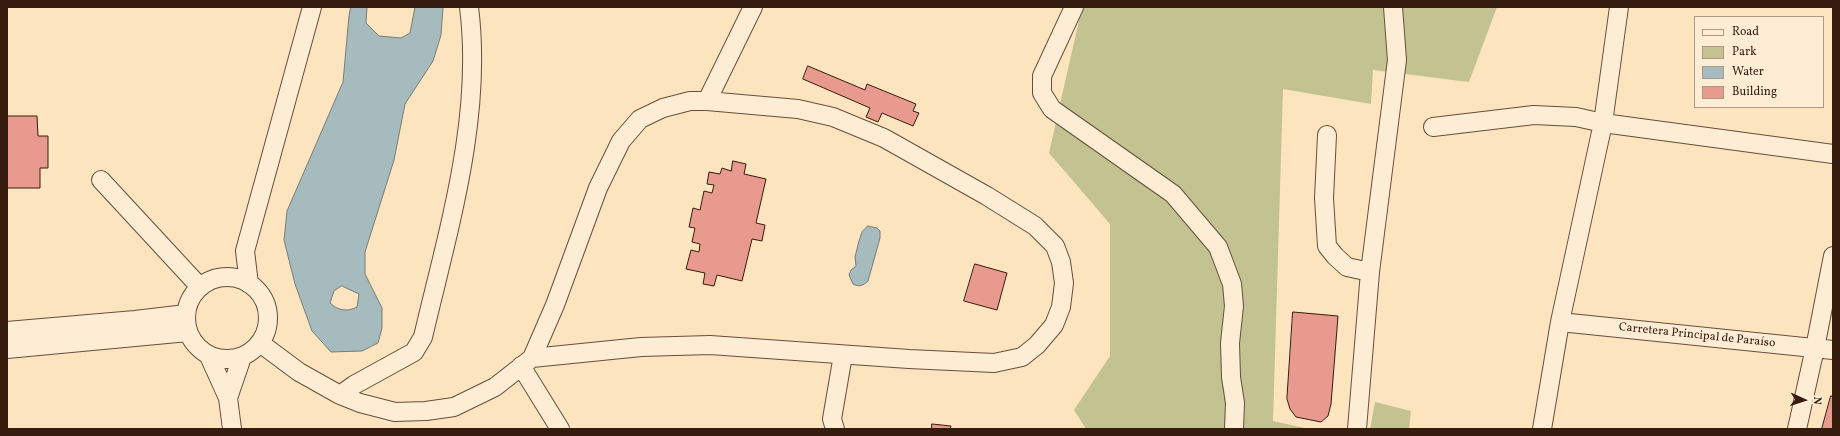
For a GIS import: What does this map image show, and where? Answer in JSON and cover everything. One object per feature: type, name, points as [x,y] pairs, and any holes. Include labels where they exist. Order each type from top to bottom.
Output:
[{"type":"street","points":[[249,284],[245,251],[312,7]]},
{"type":"street","points":[[340,395],[354,385],[414,352],[423,337],[455,197],[470,111],[473,38],[469,7]]},
{"type":"street","points":[[707,101],[753,7]]},
{"type":"street","points":[[1074,7],[1042,76],[1042,93],[1052,109],[1173,194],[1218,247],[1232,284],[1234,306],[1230,343],[1231,376],[1235,403],[1234,429]]},
{"type":"street","points":[[1357,429],[1370,272],[1397,60],[1393,7]]},
{"type":"street","points":[[1542,429],[1560,322],[1603,123],[1619,7]]},
{"type":"street","points":[[260,343],[299,372],[340,395],[360,403],[395,412],[426,411],[454,406],[495,386],[527,362],[555,305],[598,188],[621,141],[640,119],[663,108],[690,101],[707,101],[798,109],[840,120],[884,138],[987,196],[1035,226],[1055,246],[1061,262],[1064,283],[1061,307],[1054,325],[1037,345],[1022,357],[994,363],[843,355],[710,345],[641,347],[527,362]]},
{"type":"street","points":[[1433,127],[1534,115],[1576,117],[1603,123],[1833,154]]},
{"type":"street","points":[[1327,135],[1324,198],[1327,246],[1346,267],[1370,272]]},
{"type":"street","points":[[102,180],[200,287]]},
{"type":"street","points":[[223,277],[245,251]]},
{"type":"street","points":[[1797,429],[1833,256]]},
{"type":"street","points":[[223,277],[237,279],[249,284],[259,293],[265,305],[267,318],[266,331],[260,343],[252,351],[242,356],[225,359],[209,356],[200,350],[193,342],[188,332],[186,314],[188,304],[200,287],[223,277]]},
{"type":"street","points":[[7,331],[186,314]]},
{"type":"street","name":"Carretera Principal de Paraíso","points":[[1560,322],[1833,350]]},
{"type":"street","points":[[7,349],[188,332]]},
{"type":"street","points":[[835,429],[832,419],[843,355]]},
{"type":"street","points":[[209,356],[228,398],[232,429]]},
{"type":"street","points":[[228,398],[242,356]]},
{"type":"street","points":[[527,362],[560,429]]},
{"type":"green space","points":[[1082,7],[1497,7],[1469,82],[1373,70],[1371,104],[1283,89],[1273,421],[1309,429],[1086,429],[1074,410],[1110,356],[1110,224],[1049,153]]},
{"type":"green space","points":[[1375,402],[1411,411],[1409,429],[1370,429]]},
{"type":"water","points":[[351,7],[367,7],[366,23],[379,36],[401,38],[410,33],[415,7],[443,7],[441,35],[433,61],[405,104],[394,160],[365,252],[365,274],[382,308],[382,328],[378,343],[362,351],[331,352],[312,331],[295,284],[284,240],[287,211],[343,82]],"holes":[[[342,286],[359,294],[357,307],[353,309],[343,310],[330,303],[334,291]]]},
{"type":"water","points":[[868,226],[877,228],[880,231],[880,238],[868,281],[863,285],[857,286],[853,284],[849,275],[851,270],[856,266],[855,257],[862,232]]},
{"type":"building","points":[[808,66],[865,90],[867,84],[916,104],[913,111],[919,113],[913,126],[882,113],[878,122],[866,117],[870,108],[803,79]]},
{"type":"building","points":[[7,116],[37,116],[38,136],[48,136],[48,168],[40,168],[40,188],[7,188]]},
{"type":"building","points":[[733,161],[746,164],[744,174],[766,179],[756,223],[765,225],[762,241],[752,239],[742,281],[717,275],[714,286],[703,284],[705,273],[686,269],[691,250],[699,252],[700,244],[692,242],[695,228],[689,227],[693,208],[700,210],[704,191],[712,193],[714,185],[707,184],[709,172],[720,174],[722,168],[731,171]]},
{"type":"building","points":[[975,264],[1007,273],[997,310],[964,301]]},
{"type":"building","points":[[1293,312],[1338,316],[1331,404],[1328,416],[1321,422],[1296,417],[1290,409],[1287,399]]},
{"type":"building","points":[[1831,396],[1833,397],[1833,429],[1822,429]]},
{"type":"building","points":[[932,424],[951,426],[950,429],[932,429]]}]
